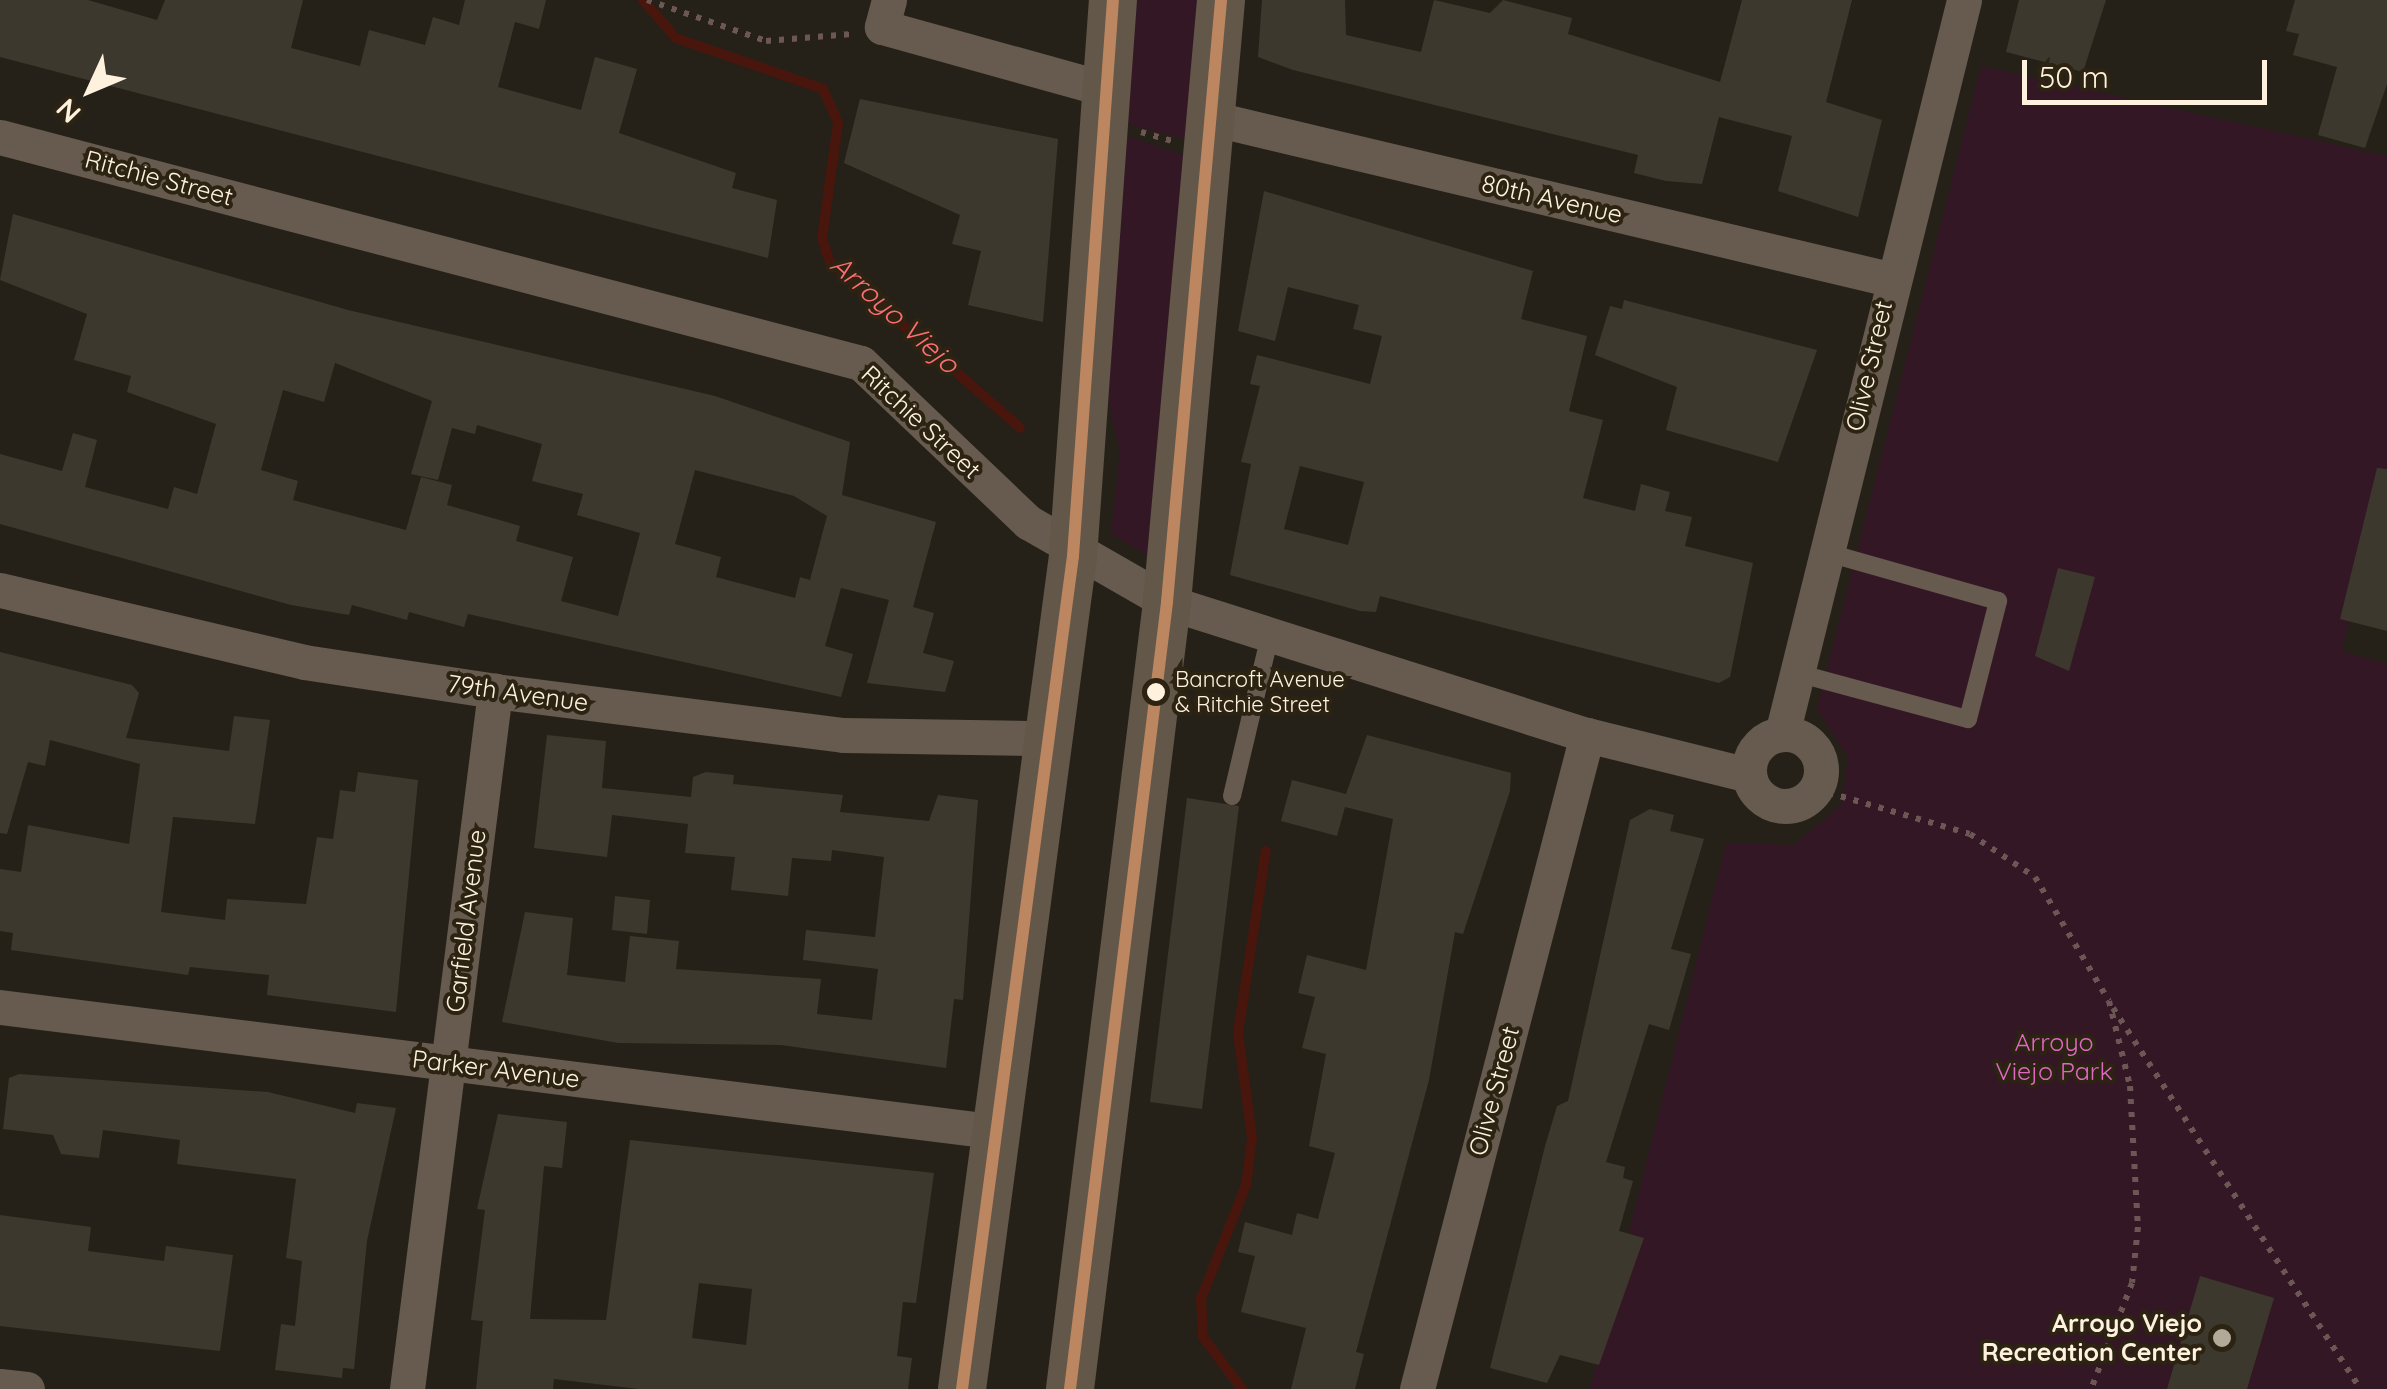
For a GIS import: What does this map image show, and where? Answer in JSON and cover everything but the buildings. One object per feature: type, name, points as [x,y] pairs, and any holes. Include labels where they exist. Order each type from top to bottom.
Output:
[{"type":"main road","points":[[962,1389],[1043,738],[1073,556],[1113,0]]},
{"type":"main road","points":[[1070,1389],[1167,602],[1213,136],[1222,0]]},
{"type":"street","name":"Olive Street","points":[[1782,734],[1889,278],[1964,0]]},
{"type":"street","points":[[885,14],[1107,106]]},
{"type":"street","name":"80th Avenue","points":[[1213,136],[1889,278]]},
{"type":"street","name":"Ritchie Street","points":[[0,137],[860,363],[1073,556],[1167,602],[1587,736],[1749,775]]},
{"type":"street","name":"79th Avenue","points":[[0,590],[268,655],[496,691],[843,735],[1043,738]]},
{"type":"street","name":"Garfield Avenue","points":[[407,1389],[496,691]]},
{"type":"street","points":[[1782,734],[1818,756],[1816,789],[1778,806],[1749,775],[1756,748],[1782,734]]},
{"type":"street","name":"Olive Street","points":[[1417,1389],[1587,736]]},
{"type":"street","name":"Parker Avenue","points":[[0,1007],[991,1132]]},
{"type":"street","points":[[0,1386],[26,1389]]},
{"type":"lane","points":[[1797,673],[1968,719],[1998,600],[1825,552]]},
{"type":"lane","points":[[1232,796],[1270,635]]},
{"type":"path","points":[[647,0],[766,41],[885,14]]},
{"type":"path","points":[[1107,106],[1213,136]]},
{"type":"path","points":[[1816,789],[1970,834],[2036,876],[2109,1001],[2360,1389]]},
{"type":"path","points":[[2091,1389],[2132,1284],[2138,1227],[2130,1086],[2109,1001]]},
{"type":"green space","points":[[1135,0],[1201,0],[1193,141],[1128,124]]},
{"type":"green space","name":"Arroyo Viejo Park","points":[[1981,66],[2387,156],[2387,467],[2342,651],[2387,664],[2387,1389],[1590,1389],[1726,843],[1794,845],[1842,804],[1848,757],[1817,709]]},
{"type":"green space","points":[[1127,136],[1195,159],[1154,559],[1111,534],[1120,452],[1108,400]]},
{"type":"waterway","name":"Arroyo Viejo","points":[[643,0],[676,38],[823,89],[838,123],[822,238],[830,262],[1020,428]]},
{"type":"waterway","name":"Arroyo Viejo","points":[[1242,1389],[1203,1337],[1201,1299],[1246,1185],[1252,1138],[1238,1033],[1266,851]]},
{"type":"transit line","points":[[962,1389],[1073,556],[1113,0]]},
{"type":"transit line","points":[[1070,1389],[1167,602],[1221,0]]},
{"type":"place","name":"Bancroft Avenue & Ritchie Street","points":[[1156,692]]},
{"type":"place","name":"Arroyo Viejo Recreation Center","points":[[2222,1338]]}]
